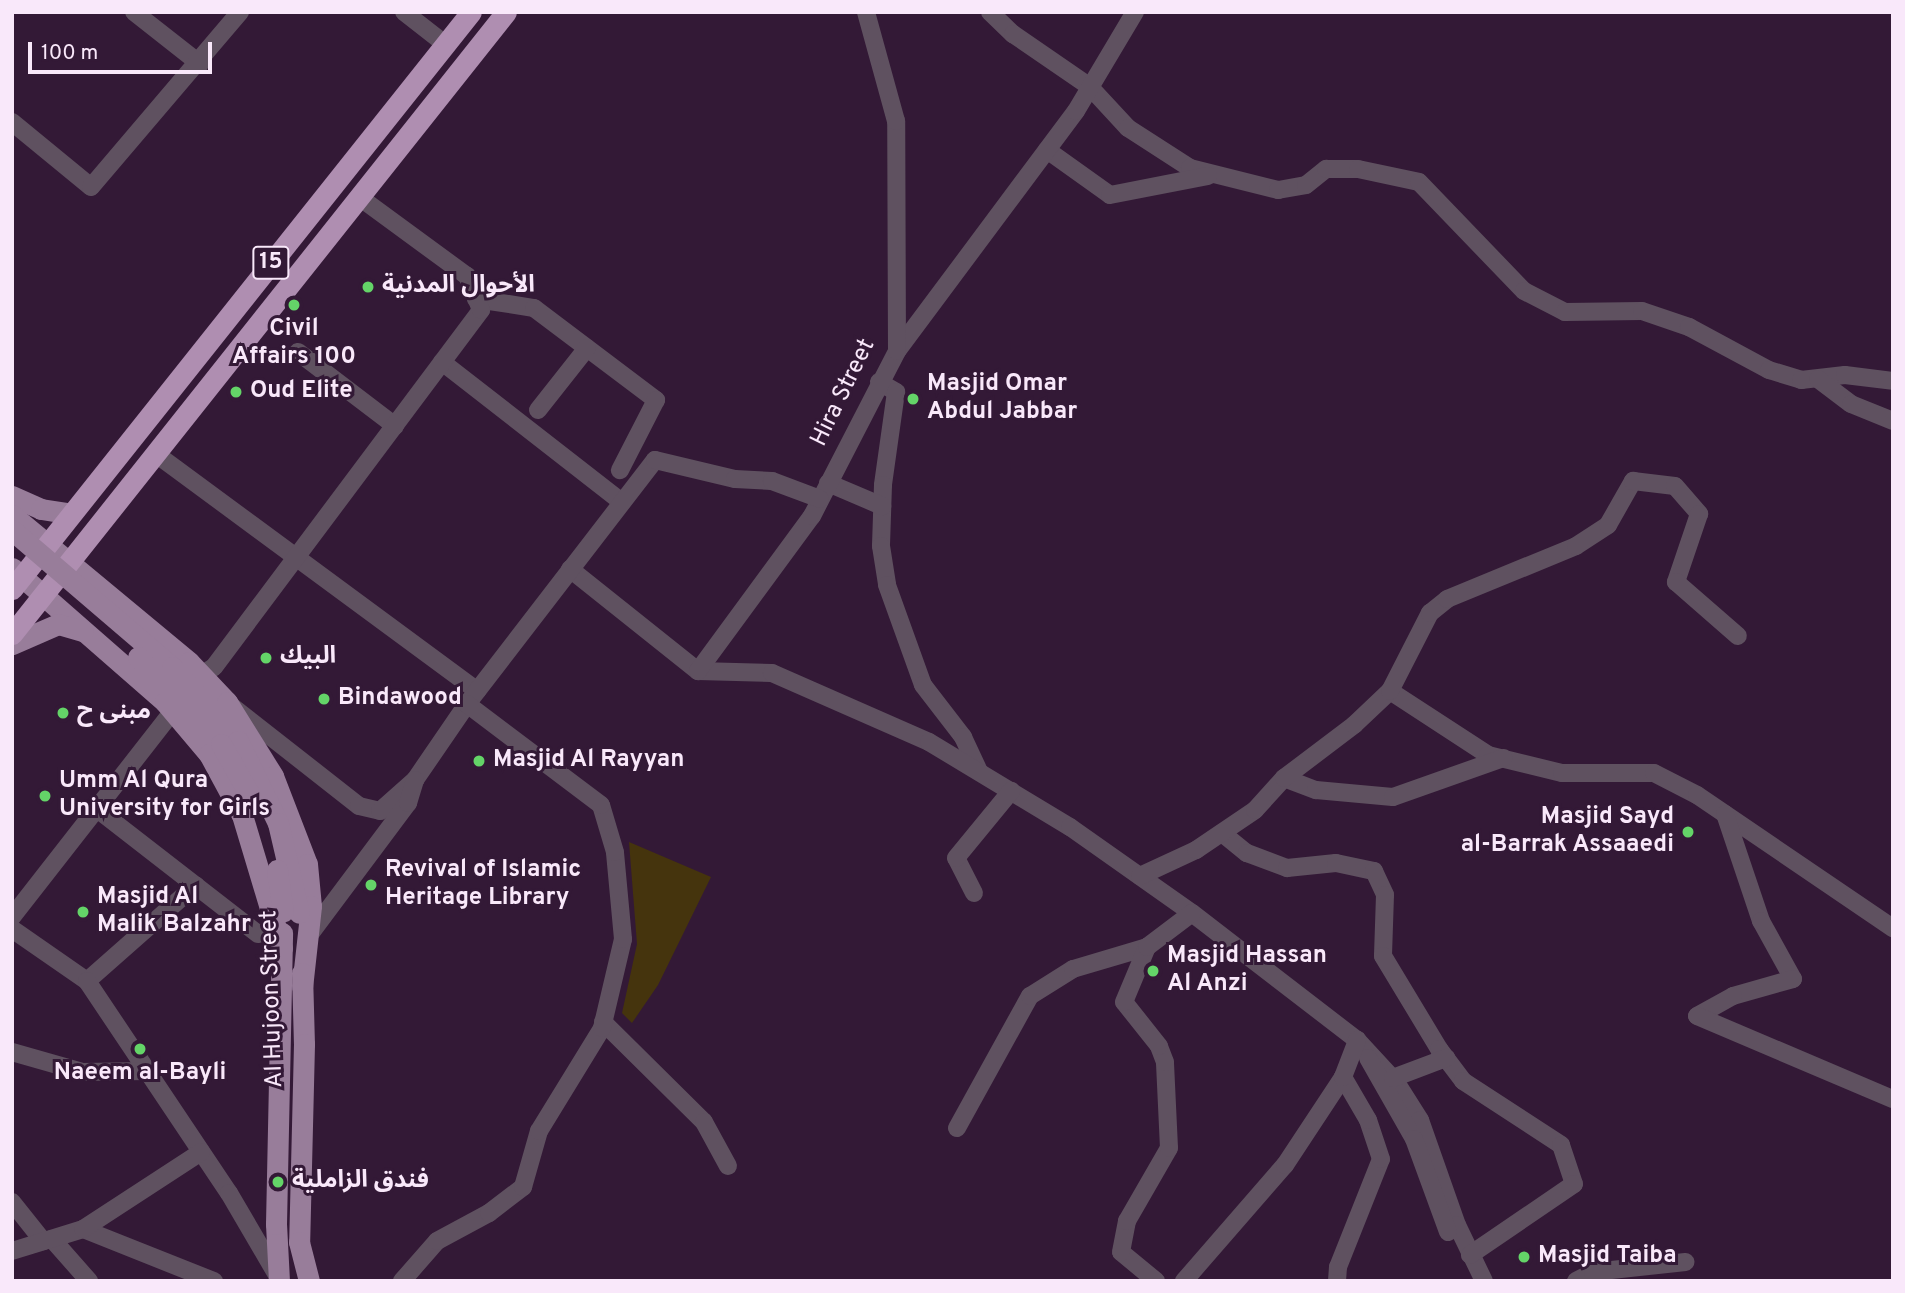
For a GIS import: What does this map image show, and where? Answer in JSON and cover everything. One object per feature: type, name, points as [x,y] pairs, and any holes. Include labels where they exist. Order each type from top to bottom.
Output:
[{"type":"highway","name":"15","points":[[15,578],[71,514],[471,12]]},
{"type":"highway","name":"15","points":[[12,634],[71,564],[506,12]]},
{"type":"main road","points":[[12,496],[41,509],[71,514]]},
{"type":"main road","points":[[12,514],[201,675],[227,702],[273,776],[307,864],[311,906],[302,987]]},
{"type":"main road","name":"Al Hujoon Street","points":[[12,530],[172,667],[238,741],[278,823],[302,987],[299,1242],[309,1281]]},
{"type":"main road","name":"Al Hujoon Street","points":[[12,548],[156,672],[222,744],[258,810],[291,913],[282,948],[279,1279]]},
{"type":"main road","points":[[15,578],[46,595],[88,632],[173,711],[209,754],[242,815],[282,948]]},
{"type":"main road","points":[[12,644],[58,624],[88,632]]},
{"type":"street","points":[[134,12],[200,64]]},
{"type":"street","points":[[12,122],[91,187],[200,64],[240,12]]},
{"type":"street","points":[[404,12],[445,44]]},
{"type":"street","name":"Hira Street","points":[[698,671],[824,491],[897,351],[896,121],[866,12]]},
{"type":"street","points":[[990,12],[1013,34],[1090,87],[1128,128],[1190,168],[1278,190],[1306,185],[1326,169],[1359,169],[1419,182],[1524,291],[1565,312],[1642,311],[1689,327],[1769,370],[1801,380],[1845,375],[1893,381]]},
{"type":"street","points":[[897,351],[1047,149],[1090,87],[1135,12]]},
{"type":"street","points":[[1047,149],[1110,195],[1214,174]]},
{"type":"street","points":[[12,917],[201,675],[214,667],[481,310],[467,276],[359,197]]},
{"type":"street","points":[[476,299],[534,308],[656,400],[620,470]]},
{"type":"street","points":[[538,410],[587,348]]},
{"type":"street","points":[[298,352],[395,426]]},
{"type":"street","points":[[442,362],[622,502]]},
{"type":"street","points":[[1818,379],[1851,404],[1893,421]]},
{"type":"street","points":[[879,382],[896,392],[882,506],[881,546],[887,585],[923,685],[963,737],[979,772]]},
{"type":"street","points":[[156,454],[296,559],[472,697],[601,804],[615,852],[623,939],[603,1022],[539,1131],[523,1187],[489,1213],[437,1241],[402,1281]]},
{"type":"street","points":[[227,702],[359,806],[380,811],[415,780],[472,697],[655,460],[735,480],[772,481],[882,506]]},
{"type":"street","points":[[1140,876],[1222,833],[1255,810],[1284,778],[1323,751],[1390,691],[1430,613],[1447,599],[1576,546],[1608,525],[1633,481],[1675,486],[1699,514],[1676,582],[1738,636]]},
{"type":"street","points":[[570,569],[698,671],[772,673],[929,742],[1011,791],[1192,913],[1361,1044],[1393,1078],[1430,1140],[1470,1255],[1484,1281]]},
{"type":"street","points":[[1390,691],[1438,725],[1488,755],[1562,773],[1654,773],[1725,814],[1893,928]]},
{"type":"street","points":[[1284,778],[1316,790],[1393,797],[1503,758]]},
{"type":"street","points":[[307,939],[408,803],[415,780]]},
{"type":"street","points":[[974,893],[956,858],[1011,791]]},
{"type":"street","points":[[97,809],[258,934]]},
{"type":"street","points":[[1725,814],[1761,921],[1793,979],[1733,996],[1697,1016],[1893,1100]]},
{"type":"street","points":[[1222,833],[1247,853],[1287,867],[1336,863],[1374,871],[1385,895],[1382,956],[1446,1058],[1463,1081],[1561,1145],[1574,1184],[1470,1255]]},
{"type":"street","points":[[87,981],[196,885]]},
{"type":"street","points":[[957,1128],[1030,996],[1073,969],[1147,947],[1192,913]]},
{"type":"street","points":[[12,929],[87,981],[201,1152],[279,1279]]},
{"type":"street","points":[[1147,947],[1124,1002],[1159,1046],[1165,1062],[1169,1148],[1127,1221],[1121,1252],[1156,1281]]},
{"type":"street","points":[[603,1022],[704,1122],[728,1166]]},
{"type":"street","points":[[1184,1281],[1285,1164],[1343,1077],[1361,1044]]},
{"type":"street","points":[[1361,1044],[1377,1079],[1415,1139],[1440,1211],[1472,1281]]},
{"type":"street","points":[[12,1052],[82,1072],[147,1071]]},
{"type":"street","points":[[1393,1078],[1446,1058]]},
{"type":"street","points":[[1337,1281],[1338,1267],[1381,1159],[1368,1120],[1343,1077]]},
{"type":"street","points":[[12,1251],[83,1229],[201,1152]]},
{"type":"street","points":[[12,1202],[89,1281]]},
{"type":"street","points":[[83,1229],[214,1281]]},
{"type":"street","points":[[1576,1281],[1593,1272],[1685,1262]]},
{"type":"shaded area","points":[[629,842],[711,877],[658,985],[632,1023],[622,1013],[637,944]]},
{"type":"place","name":"الأحوال المدنية","points":[[368,287]]},
{"type":"place","name":"Civil Affairs 100","points":[[294,305]]},
{"type":"place","name":"Oud Elite","points":[[236,392]]},
{"type":"place","name":"Masjid Omar Abdul Jabbar","points":[[913,399]]},
{"type":"place","name":"البيك","points":[[266,658]]},
{"type":"place","name":"Bindawood","points":[[324,699]]},
{"type":"place","name":"مبنى ح","points":[[63,713]]},
{"type":"place","name":"Masjid Al Rayyan","points":[[479,761]]},
{"type":"place","name":"Umm Al Qura University for Girls","points":[[45,796]]},
{"type":"place","name":"Masjid Sayd al-Barrak Assaaedi","points":[[1688,832]]},
{"type":"place","name":"Revival of Islamic Heritage Library","points":[[371,885]]},
{"type":"place","name":"Masjid Al Malik Balzahr","points":[[83,912]]},
{"type":"place","name":"Masjid Hassan Al Anzi","points":[[1153,971]]},
{"type":"place","name":"Naeem al-Bayli","points":[[140,1049]]},
{"type":"place","name":"فندق الزاملية","points":[[278,1182]]},
{"type":"place","name":"Masjid Taiba","points":[[1524,1257]]}]
